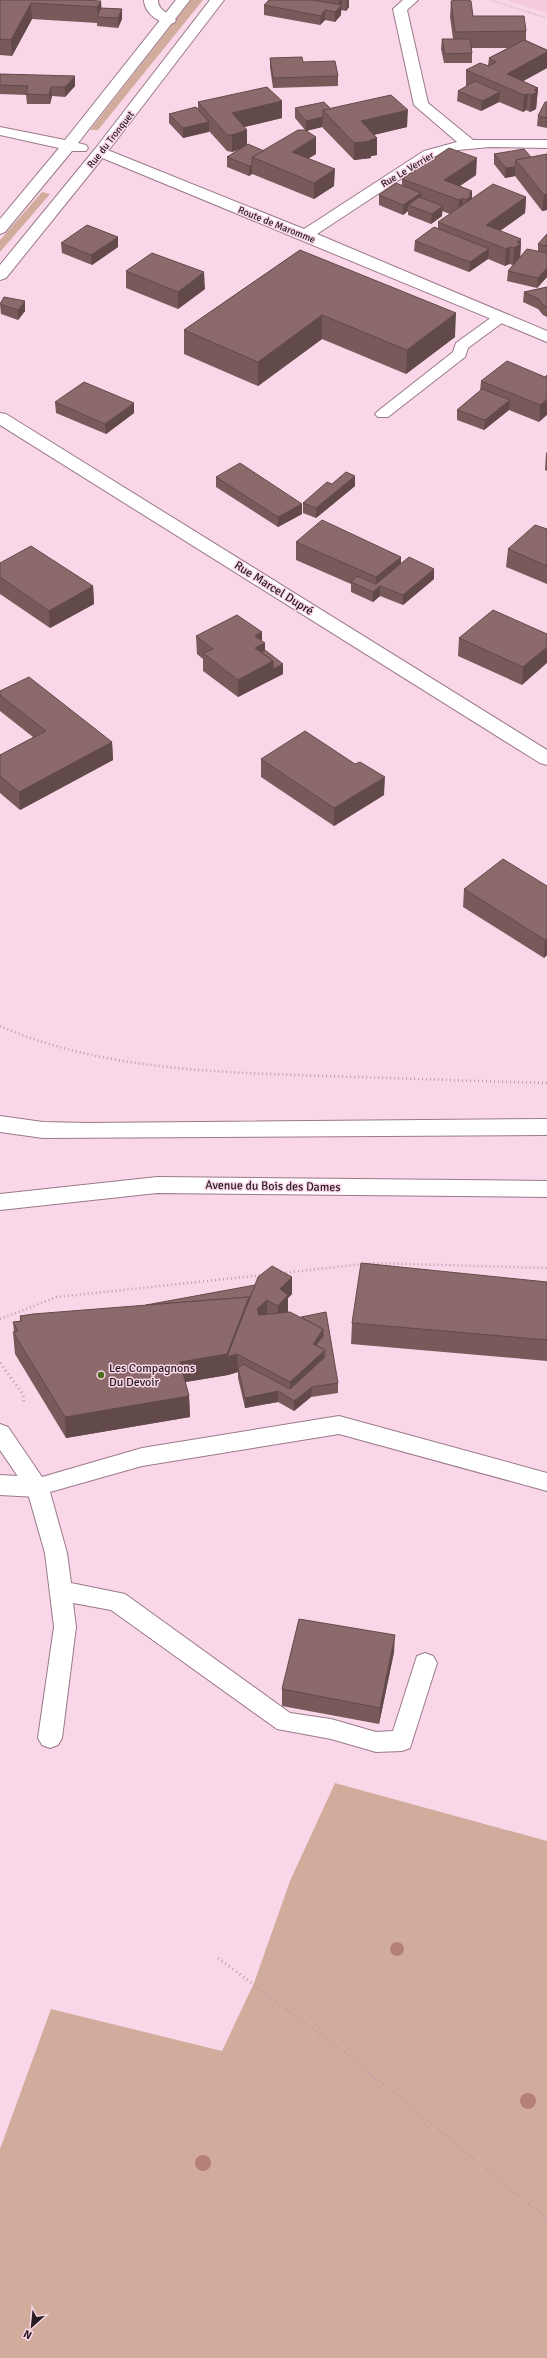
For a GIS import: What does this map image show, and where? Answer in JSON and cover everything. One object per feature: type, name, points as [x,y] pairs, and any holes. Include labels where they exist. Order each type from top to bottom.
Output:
[{"type":"main road","points":[[152,0],[151,5],[157,13],[169,20]]},
{"type":"main road","points":[[0,229],[37,186],[68,144],[184,0]]},
{"type":"main road","name":"Rue du Tronquet","points":[[0,275],[100,152],[217,0]]},
{"type":"main road","points":[[411,0],[400,10],[421,105],[470,145]]},
{"type":"main road","name":"Route de Maromme","points":[[0,131],[68,144],[100,152],[305,235],[547,336]]},
{"type":"main road","name":"Rue Le Verrier","points":[[305,235],[429,154],[444,149],[470,145],[512,142],[547,144]]},
{"type":"main road","name":"Rue Marcel Dupré","points":[[0,418],[547,759]]},
{"type":"main road","points":[[0,1124],[43,1130],[87,1131],[479,1126],[547,1128]]},
{"type":"main road","name":"Avenue du Bois des Dames","points":[[0,1202],[157,1185],[547,1189]]},
{"type":"main road","points":[[0,1485],[37,1487]]},
{"type":"lane","points":[[383,414],[460,354],[461,346],[501,317]]},
{"type":"lane","points":[[37,1487],[142,1457],[339,1425],[547,1482]]},
{"type":"lane","points":[[0,1433],[37,1487],[56,1553],[64,1627],[50,1738]]},
{"type":"lane","points":[[60,1591],[117,1601],[285,1722],[331,1729],[376,1742],[402,1741],[425,1664]]},
{"type":"path","points":[[490,0],[547,18]]},
{"type":"path","points":[[0,1026],[34,1041],[124,1063],[264,1074],[547,1083]]},
{"type":"path","points":[[278,1273],[373,1263],[547,1268]]},
{"type":"path","points":[[0,1318],[57,1297],[270,1274]]},
{"type":"path","points":[[218,1958],[254,1983],[380,2081],[547,2219]]},
{"type":"shaded area","points":[[191,0],[203,0],[98,130],[90,130]]},
{"type":"shaded area","points":[[505,0],[547,0],[547,13]]},
{"type":"shaded area","points":[[42,192],[50,194],[0,252],[0,240]]},
{"type":"shaded area","points":[[335,1783],[547,1841],[547,2358],[0,2358],[0,2149],[51,2009],[222,2051],[254,1983],[290,1881]]},
{"type":"building","points":[[0,0],[101,1],[97,7],[31,3],[11,40],[0,39]]},
{"type":"building","points":[[269,0],[312,0],[342,5],[335,12],[325,10],[321,16],[264,5]]},
{"type":"building","points":[[451,1],[471,1],[473,16],[524,16],[526,31],[455,32]]},
{"type":"building","points":[[101,8],[122,9],[118,18],[97,17]]},
{"type":"building","points":[[442,39],[470,39],[472,53],[445,54]]},
{"type":"building","points":[[524,40],[547,50],[547,52],[507,74],[538,88],[534,90],[538,92],[531,95],[524,95],[466,70],[480,63],[489,66],[496,62],[489,58]]},
{"type":"building","points":[[302,57],[303,62],[335,61],[338,76],[273,78],[270,58]]},
{"type":"building","points":[[0,74],[75,76],[65,87],[51,87],[49,95],[26,94],[28,86],[0,85]]},
{"type":"building","points":[[475,81],[500,92],[482,101],[458,91]]},
{"type":"building","points":[[267,87],[282,101],[232,113],[247,130],[232,135],[227,135],[198,102]]},
{"type":"building","points":[[391,95],[408,110],[361,121],[377,138],[370,140],[371,141],[354,143],[323,110]]},
{"type":"building","points":[[324,102],[331,109],[323,110],[323,117],[306,121],[295,108]]},
{"type":"building","points":[[545,102],[547,102],[547,118],[538,116]]},
{"type":"building","points":[[196,107],[209,122],[183,128],[169,114]]},
{"type":"building","points":[[298,130],[305,130],[316,137],[292,152],[335,169],[314,183],[252,157]]},
{"type":"building","points":[[248,144],[264,151],[252,157],[252,165],[249,166],[227,157]]},
{"type":"building","points":[[449,148],[477,158],[444,180],[472,191],[469,194],[472,195],[466,200],[463,198],[459,200],[402,179]]},
{"type":"building","points":[[524,149],[531,157],[516,160],[515,167],[506,168],[494,154]]},
{"type":"building","points":[[547,154],[547,194],[544,195],[516,160]]},
{"type":"building","points":[[396,183],[421,193],[403,205],[379,195]]},
{"type":"building","points":[[493,184],[526,197],[486,225],[521,239],[517,242],[521,244],[514,248],[510,247],[506,249],[438,222]]},
{"type":"building","points":[[419,197],[443,206],[432,214],[408,205]]},
{"type":"building","points":[[87,225],[118,237],[91,255],[61,243]]},
{"type":"building","points":[[434,227],[489,249],[470,262],[415,241]]},
{"type":"building","points":[[547,234],[547,246],[538,244]]},
{"type":"building","points":[[527,249],[547,253],[547,268],[538,278],[508,271]]},
{"type":"building","points":[[300,250],[456,313],[407,350],[322,315],[258,362],[184,330]]},
{"type":"building","points":[[152,253],[204,272],[178,292],[126,271]]},
{"type":"building","points":[[547,287],[547,307],[543,305],[539,299],[524,292]]},
{"type":"building","points":[[4,297],[25,301],[18,310],[0,304]]},
{"type":"building","points":[[507,361],[545,377],[547,375],[547,399],[540,405],[481,381]]},
{"type":"building","points":[[84,382],[134,403],[105,424],[55,402]]},
{"type":"building","points":[[482,389],[510,400],[485,420],[457,410]]},
{"type":"building","points":[[240,463],[302,504],[278,517],[216,477]]},
{"type":"building","points":[[346,472],[355,476],[316,508],[303,503],[327,482],[332,484]]},
{"type":"building","points":[[322,520],[401,557],[376,577],[296,542]]},
{"type":"building","points":[[535,525],[547,529],[547,566],[508,549]]},
{"type":"building","points":[[31,546],[93,586],[49,611],[0,577],[0,563]]},
{"type":"building","points":[[409,557],[434,569],[403,595],[380,586],[373,592],[351,582],[357,576],[376,584]]},
{"type":"building","points":[[493,610],[547,634],[547,647],[523,667],[459,638]]},
{"type":"building","points":[[237,615],[262,632],[255,636],[265,643],[255,648],[273,661],[238,680],[203,653],[213,649],[196,636]]},
{"type":"building","points":[[265,650],[283,664],[273,669],[273,661],[261,652]]},
{"type":"building","points":[[29,677],[112,742],[19,792],[0,776],[0,755],[46,731],[0,695],[0,691]]},
{"type":"building","points":[[305,731],[355,764],[360,762],[385,777],[334,808],[261,759]]},
{"type":"building","points":[[503,859],[547,886],[547,939],[545,940],[464,889]]},
{"type":"building","points":[[361,1263],[547,1282],[547,1340],[352,1323]]},
{"type":"building","points":[[272,1266],[292,1277],[280,1289],[288,1295],[278,1306],[267,1300],[257,1309],[259,1315],[290,1312],[323,1329],[313,1344],[325,1350],[290,1382],[237,1354],[227,1357],[258,1277]]},
{"type":"building","points":[[255,1285],[249,1300],[249,1297],[146,1305]]},
{"type":"building","points":[[249,1297],[227,1354],[180,1362],[189,1396],[65,1417],[13,1332],[18,1331],[13,1322],[22,1321],[20,1316],[33,1314]]},
{"type":"building","points":[[326,1312],[338,1383],[312,1387],[294,1401],[278,1391],[245,1398],[238,1368],[243,1364],[290,1389],[325,1357],[325,1350],[316,1345],[323,1336],[323,1329],[301,1317]]},
{"type":"building","points":[[299,1619],[395,1635],[380,1708],[282,1689]]},
{"type":"place","name":"Les Compagnons Du Devoir","points":[[101,1375]]}]
